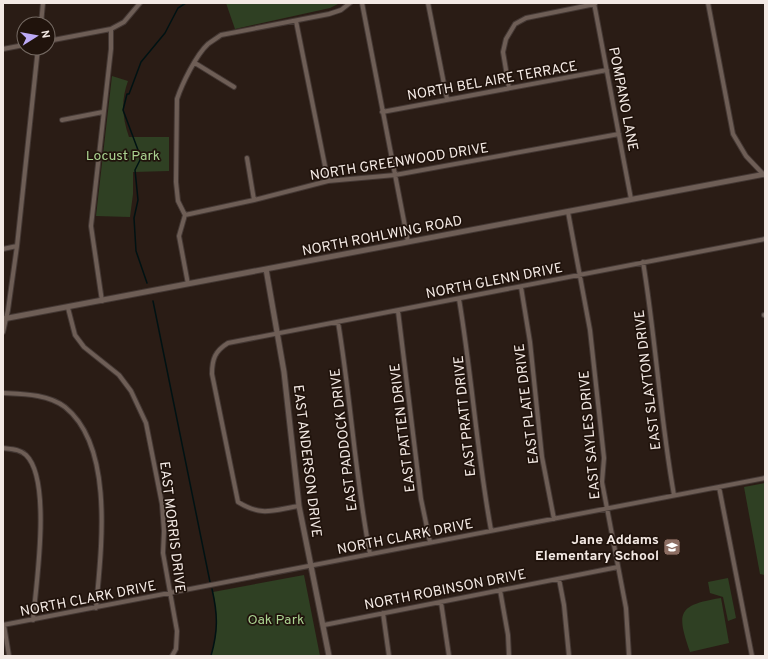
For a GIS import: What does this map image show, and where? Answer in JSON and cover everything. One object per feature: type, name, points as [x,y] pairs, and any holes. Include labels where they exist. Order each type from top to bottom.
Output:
[{"type":"street","points":[[42,16],[44,3]]},
{"type":"street","points":[[56,39],[111,28],[124,22],[140,3]]},
{"type":"street","points":[[188,284],[179,236],[185,215],[178,201],[176,182],[177,99],[181,88],[195,63],[207,45],[221,35],[329,14],[341,10],[350,3]]},
{"type":"street","points":[[362,3],[408,242]]},
{"type":"street","points":[[428,3],[447,100]]},
{"type":"street","points":[[708,3],[733,134],[746,156],[764,175]]},
{"type":"street","points":[[509,88],[503,52],[506,39],[515,24],[526,18],[594,4]]},
{"type":"street","name":"POMPANO LANE","points":[[594,4],[631,199]]},
{"type":"street","points":[[296,21],[328,181]]},
{"type":"street","points":[[102,301],[91,226],[111,49],[111,28]]},
{"type":"street","points":[[3,49],[16,47]]},
{"type":"street","points":[[3,332],[17,246],[37,56]]},
{"type":"street","points":[[195,63],[234,87]]},
{"type":"street","name":"NORTH BEL AIRE TERRACE","points":[[382,112],[607,70]]},
{"type":"street","points":[[62,120],[103,112]]},
{"type":"street","name":"NORTH GREENWOOD DRIVE","points":[[185,215],[254,200],[328,181],[395,175],[619,134]]},
{"type":"street","points":[[247,158],[254,200]]},
{"type":"street","name":"NORTH ROHLWING ROAD","points":[[4,319],[764,175]]},
{"type":"street","name":"EAST SAYLES DRIVE","points":[[568,212],[590,330],[604,458],[602,482],[626,608],[629,656]]},
{"type":"street","name":"NORTH GLENN DRIVE","points":[[299,506],[259,512],[249,509],[238,502],[234,490],[212,374],[212,361],[218,349],[228,343],[765,239]]},
{"type":"street","points":[[3,249],[17,246]]},
{"type":"street","name":"EAST SLAYTON DRIVE","points":[[643,262],[652,318],[665,442],[674,495]]},
{"type":"street","name":"EAST ANDERSON DRIVE","points":[[266,269],[284,372],[299,506],[329,656]]},
{"type":"street","name":"EAST PLATE DRIVE","points":[[521,287],[530,342],[542,457],[554,519]]},
{"type":"street","name":"EAST PRATT DRIVE","points":[[459,299],[468,350],[481,474],[491,530]]},
{"type":"street","name":"EAST MORRIS DRIVE","points":[[68,308],[75,335],[80,343],[119,375],[131,391],[144,416],[162,504],[164,531],[163,553],[177,631],[176,649],[172,656]]},
{"type":"street","name":"EAST PATTEN DRIVE","points":[[398,311],[421,499],[430,542]]},
{"type":"street","name":"EAST PADDOCK DRIVE","points":[[338,322],[346,369],[358,488],[370,554]]},
{"type":"street","points":[[3,393],[40,396],[64,406],[79,421],[89,438],[94,458],[102,512],[102,536],[96,608]]},
{"type":"street","points":[[3,448],[19,450],[31,462],[36,480],[41,509],[41,533],[33,620]]},
{"type":"street","name":"NORTH CLARK DRIVE","points":[[4,625],[765,478]]},
{"type":"street","points":[[719,487],[752,656]]},
{"type":"street","name":"NORTH ROBINSON DRIVE","points":[[324,625],[618,567]]},
{"type":"street","points":[[559,578],[564,605],[569,656]]},
{"type":"street","points":[[500,590],[508,635],[509,656]]},
{"type":"street","points":[[441,602],[449,656]]},
{"type":"street","points":[[383,613],[389,656]]},
{"type":"street","points":[[4,625],[9,656]]},
{"type":"green space","points":[[226,3],[340,3],[330,8],[235,29]]},
{"type":"green space","name":"Locust Park","points":[[112,76],[128,81],[124,95],[123,109],[129,137],[169,137],[169,171],[133,172],[133,194],[130,217],[96,216]]},
{"type":"green space","points":[[765,483],[765,575],[760,574],[744,487]]},
{"type":"green space","name":"Oak Park","points":[[304,575],[320,656],[211,656],[215,639],[216,624],[216,609],[213,592]]},
{"type":"green space","points":[[728,578],[736,618],[728,621],[723,597],[710,593],[708,582]]},
{"type":"green space","points":[[721,598],[729,643],[690,652],[683,628],[682,619],[684,613],[696,604]]},
{"type":"waterway","points":[[147,283],[136,251],[134,218],[138,200],[135,170],[141,158],[123,110],[127,94],[129,94],[141,62],[165,33],[178,8],[186,3]]},
{"type":"waterway","points":[[153,301],[210,582]]},
{"type":"waterway","points":[[211,656],[216,631],[215,607],[212,589]]},
{"type":"place","name":"Jane Addams Elementary School","points":[[672,547]]}]
